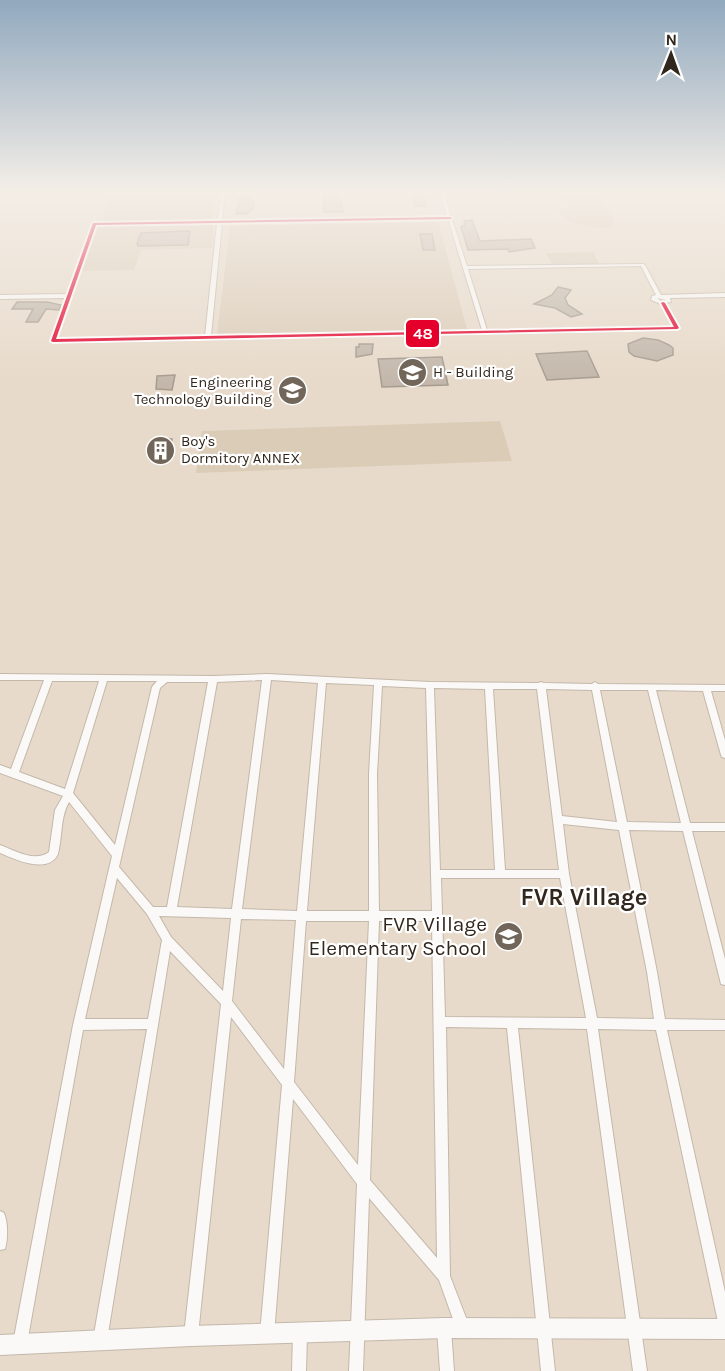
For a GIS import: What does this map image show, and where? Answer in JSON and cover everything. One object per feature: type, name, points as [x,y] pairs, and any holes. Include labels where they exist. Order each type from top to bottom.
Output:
[{"type":"street","points":[[83,255],[53,341],[677,327],[664,299],[643,265],[465,268]]},
{"type":"street","points":[[208,338],[216,255]]},
{"type":"street","points":[[461,255],[485,332]]},
{"type":"street","points":[[0,297],[68,296]]},
{"type":"street","points":[[664,299],[723,298]]},
{"type":"street","points":[[0,677],[213,679],[267,677],[430,685],[725,688]]},
{"type":"street","points":[[0,849],[37,861],[51,857],[55,850],[60,810],[68,794],[105,677]]},
{"type":"street","points":[[191,1336],[236,915],[267,677]]},
{"type":"street","points":[[14,773],[49,678]]},
{"type":"street","points":[[150,678],[156,687]]},
{"type":"street","points":[[20,1342],[78,1025],[156,687],[166,678]]},
{"type":"street","points":[[171,911],[213,679]]},
{"type":"street","points":[[267,1334],[290,1084],[300,916],[322,679]]},
{"type":"street","points":[[356,1371],[374,915],[373,774],[378,682]]},
{"type":"street","points":[[489,684],[500,873]]},
{"type":"street","points":[[430,685],[440,1022],[444,1276],[454,1328],[447,1371]]},
{"type":"street","points":[[541,685],[564,874],[592,1022],[636,1328],[640,1371]]},
{"type":"street","points":[[595,685],[652,972],[660,1024],[725,1322]]},
{"type":"street","points":[[651,687],[725,980]]},
{"type":"street","points":[[706,688],[725,755]]},
{"type":"street","points":[[0,769],[68,794],[118,856]]},
{"type":"street","points":[[558,820],[623,826],[725,827]]},
{"type":"street","points":[[114,868],[151,911],[167,940],[226,1002],[365,1184],[444,1276]]},
{"type":"street","points":[[436,874],[564,874]]},
{"type":"street","points":[[151,911],[236,915],[436,916]]},
{"type":"street","points":[[100,1340],[167,940]]},
{"type":"street","points":[[440,1022],[725,1024]]},
{"type":"street","points":[[78,1025],[152,1024]]},
{"type":"street","points":[[512,1024],[548,1371]]},
{"type":"street","points":[[0,1216],[0,1244]]},
{"type":"street","points":[[0,1345],[20,1342],[454,1328],[725,1329]]},
{"type":"street","points":[[299,1371],[300,1334]]},
{"type":"shaded area","points":[[88,255],[139,255],[134,270],[82,271]]},
{"type":"shaded area","points":[[227,255],[447,255],[467,329],[217,335]]},
{"type":"shaded area","points":[[547,255],[595,255],[600,265],[553,266]]},
{"type":"shaded area","points":[[500,421],[512,461],[196,473],[202,431]]},
{"type":"building","points":[[558,287],[571,290],[565,298],[568,305],[582,314],[571,317],[555,308],[534,304],[552,295]]},
{"type":"building","points":[[17,302],[47,302],[61,305],[59,310],[46,309],[38,322],[26,322],[33,309],[12,309]]},
{"type":"building","points":[[643,338],[658,340],[669,345],[673,348],[673,355],[657,361],[634,356],[629,352],[628,344]]},
{"type":"building","points":[[359,344],[373,344],[372,354],[356,357],[356,347],[359,347]]},
{"type":"building","points":[[587,351],[599,377],[547,380],[536,354]]},
{"type":"building","name":"H - Building","points":[[442,357],[448,385],[382,387],[378,359]]},
{"type":"building","name":"Boy's Dormitory ANNEX","points":[[175,375],[172,390],[156,389],[157,376]]},
{"type":"building","name":"Boy's Dormitory ANNEX","points":[[155,439],[172,439],[169,461],[152,461]]},
{"type":"transit line","name":"48","points":[[83,255],[53,341],[677,328],[663,303]]},
{"type":"place","name":"H - Building","points":[[412,372]]},
{"type":"place","name":"Engineering Technology Building","points":[[293,391]]},
{"type":"place","name":"Boy's Dormitory ANNEX","points":[[160,450]]},
{"type":"place","name":"FVR Village Elementary School","points":[[508,936]]},
{"type":"district","name":"FVR Village","points":[[584,897]]}]
